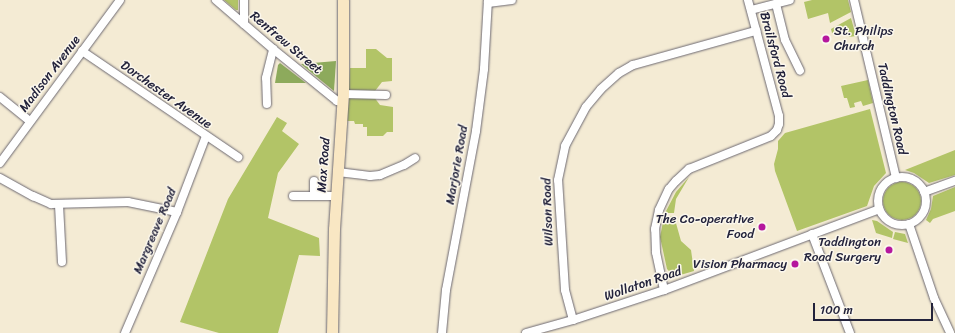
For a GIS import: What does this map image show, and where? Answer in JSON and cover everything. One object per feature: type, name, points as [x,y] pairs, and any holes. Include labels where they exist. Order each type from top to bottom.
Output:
[{"type":"street","name":"Madison Avenue","points":[[0,163],[120,0]]},
{"type":"street","name":"Renfrew Street","points":[[216,0],[273,49],[338,101],[342,98]]},
{"type":"street","points":[[244,0],[244,24]]},
{"type":"street","name":"Max Road","points":[[332,333],[336,196],[342,98],[343,0]]},
{"type":"street","points":[[488,1],[512,0]]},
{"type":"street","name":"Brailsford Road","points":[[664,290],[656,252],[655,229],[659,210],[669,189],[682,174],[699,164],[771,136],[777,130],[779,116],[748,0]]},
{"type":"street","points":[[751,10],[790,0]]},
{"type":"street","name":"Taddington Road","points":[[854,0],[896,178]]},
{"type":"street","name":"Marjorie Road","points":[[442,333],[446,290],[476,131],[484,69],[488,1]]},
{"type":"street","points":[[776,4],[785,40],[800,71]]},
{"type":"street","name":"Wilson Road","points":[[573,320],[565,290],[558,214],[558,180],[565,146],[586,107],[601,89],[619,73],[633,65],[756,31]]},
{"type":"street","points":[[268,104],[266,78],[273,49]]},
{"type":"street","name":"Dorchester Avenue","points":[[82,51],[238,157]]},
{"type":"street","points":[[342,98],[386,95]]},
{"type":"street","points":[[0,97],[30,121]]},
{"type":"street","name":"Margreave Road","points":[[125,333],[177,212],[206,136]]},
{"type":"street","points":[[338,172],[380,178],[415,158]]},
{"type":"street","points":[[0,178],[43,201],[59,205],[128,202],[177,212]]},
{"type":"street","points":[[896,178],[914,180],[920,185],[924,192],[925,201],[923,211],[918,218],[909,224],[900,225],[891,222],[884,217],[879,209],[878,200],[881,191],[887,182],[896,178]]},
{"type":"street","points":[[314,181],[314,196]]},
{"type":"street","points":[[924,192],[955,181]]},
{"type":"street","points":[[293,196],[336,196]]},
{"type":"street","points":[[59,205],[62,262]]},
{"type":"street","name":"Wollaton Road","points":[[526,333],[573,320],[664,290],[879,209]]},
{"type":"street","points":[[909,224],[934,298],[950,333]]},
{"type":"street","points":[[812,234],[850,333]]},
{"type":"green space","points":[[224,0],[238,0],[238,10],[236,10]]},
{"type":"green space","points":[[812,0],[848,0],[851,12],[830,23],[828,13],[808,19],[804,2]]},
{"type":"green space","points":[[851,18],[856,36],[849,37],[847,31],[836,34],[832,33],[831,29]]},
{"type":"green space","points":[[366,49],[376,49],[387,58],[392,58],[392,81],[382,82],[375,91],[349,90],[350,68],[366,68]]},
{"type":"green space","points":[[336,61],[334,91],[301,64]]},
{"type":"green space","points":[[280,63],[306,83],[275,83],[278,65]]},
{"type":"green space","points":[[868,80],[873,103],[863,106],[861,101],[854,103],[855,107],[850,108],[847,98],[844,98],[841,86]]},
{"type":"green space","points":[[349,96],[374,97],[380,105],[393,107],[393,132],[387,132],[383,136],[367,136],[367,127],[363,127],[363,124],[355,124],[354,121],[347,121]]},
{"type":"green space","points":[[870,109],[886,173],[874,186],[867,206],[797,231],[775,171],[774,164],[778,149],[778,141],[785,133]]},
{"type":"green space","points":[[277,117],[287,123],[282,131],[299,144],[278,173],[268,218],[319,238],[320,256],[299,255],[278,333],[219,333],[180,322],[228,199]]},
{"type":"green space","points":[[955,150],[955,175],[929,183],[914,173],[905,170]]},
{"type":"green space","points":[[689,177],[676,199],[674,213],[665,213],[676,192]]},
{"type":"green space","points":[[902,182],[912,185],[918,191],[921,201],[918,211],[912,217],[902,220],[892,217],[886,211],[883,201],[886,191],[892,185]]},
{"type":"green space","points":[[955,187],[955,211],[933,219],[930,223],[926,220],[931,209],[933,196]]},
{"type":"green space","points":[[674,216],[681,241],[691,250],[694,271],[677,276],[673,275],[667,269],[660,237],[664,217]]},
{"type":"green space","points":[[872,220],[877,221],[893,232],[892,238],[876,233]]},
{"type":"green space","points":[[895,232],[905,234],[908,243],[893,239]]},
{"type":"place","name":"St. Philips Church","points":[[826,39]]},
{"type":"place","name":"The Co-operative Food","points":[[762,227]]},
{"type":"place","name":"Taddington Road Surgery","points":[[889,250]]},
{"type":"place","name":"Vision Pharmacy","points":[[795,264]]}]
